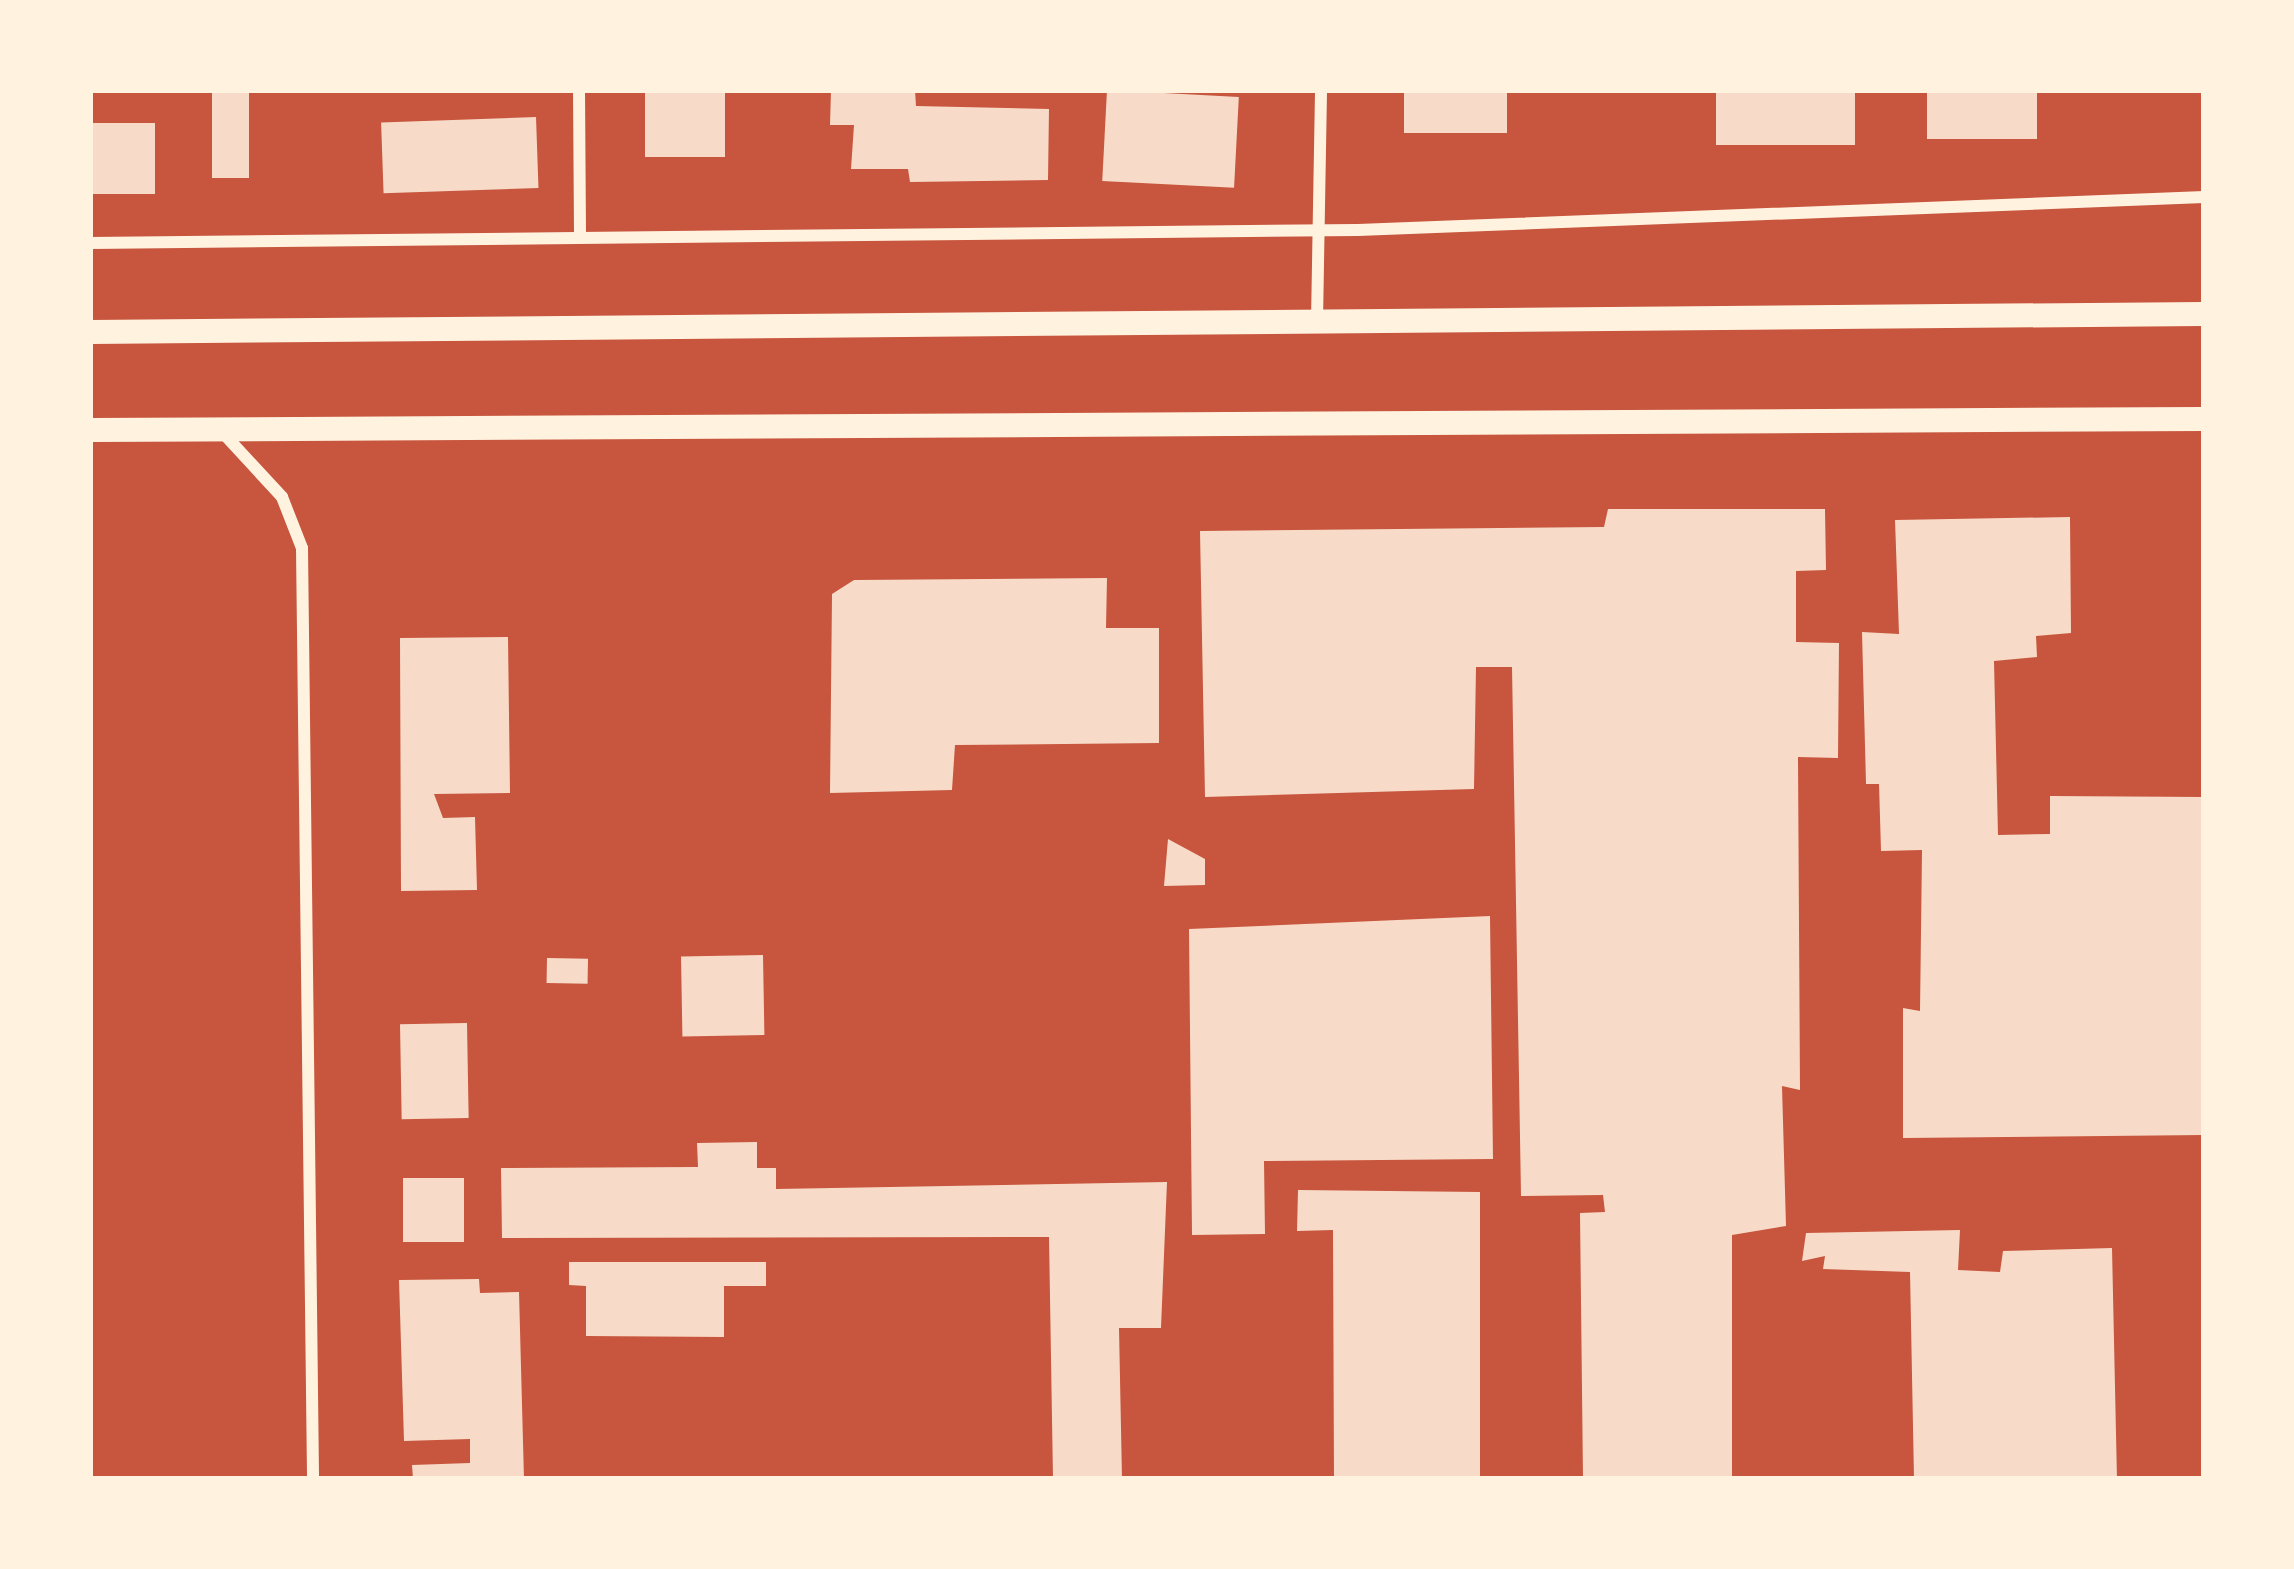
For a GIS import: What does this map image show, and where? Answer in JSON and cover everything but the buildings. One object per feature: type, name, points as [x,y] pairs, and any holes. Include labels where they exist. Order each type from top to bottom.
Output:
[{"type":"main road","points":[[90,332],[2204,314]]},
{"type":"main road","points":[[90,430],[2204,419]]},
{"type":"street","points":[[579,90],[580,236]]},
{"type":"street","points":[[1317,322],[1323,231],[1321,90]]},
{"type":"street","points":[[90,244],[1323,231],[2204,197]]},
{"type":"street","points":[[218,428],[282,497],[302,548],[314,1479]]}]
